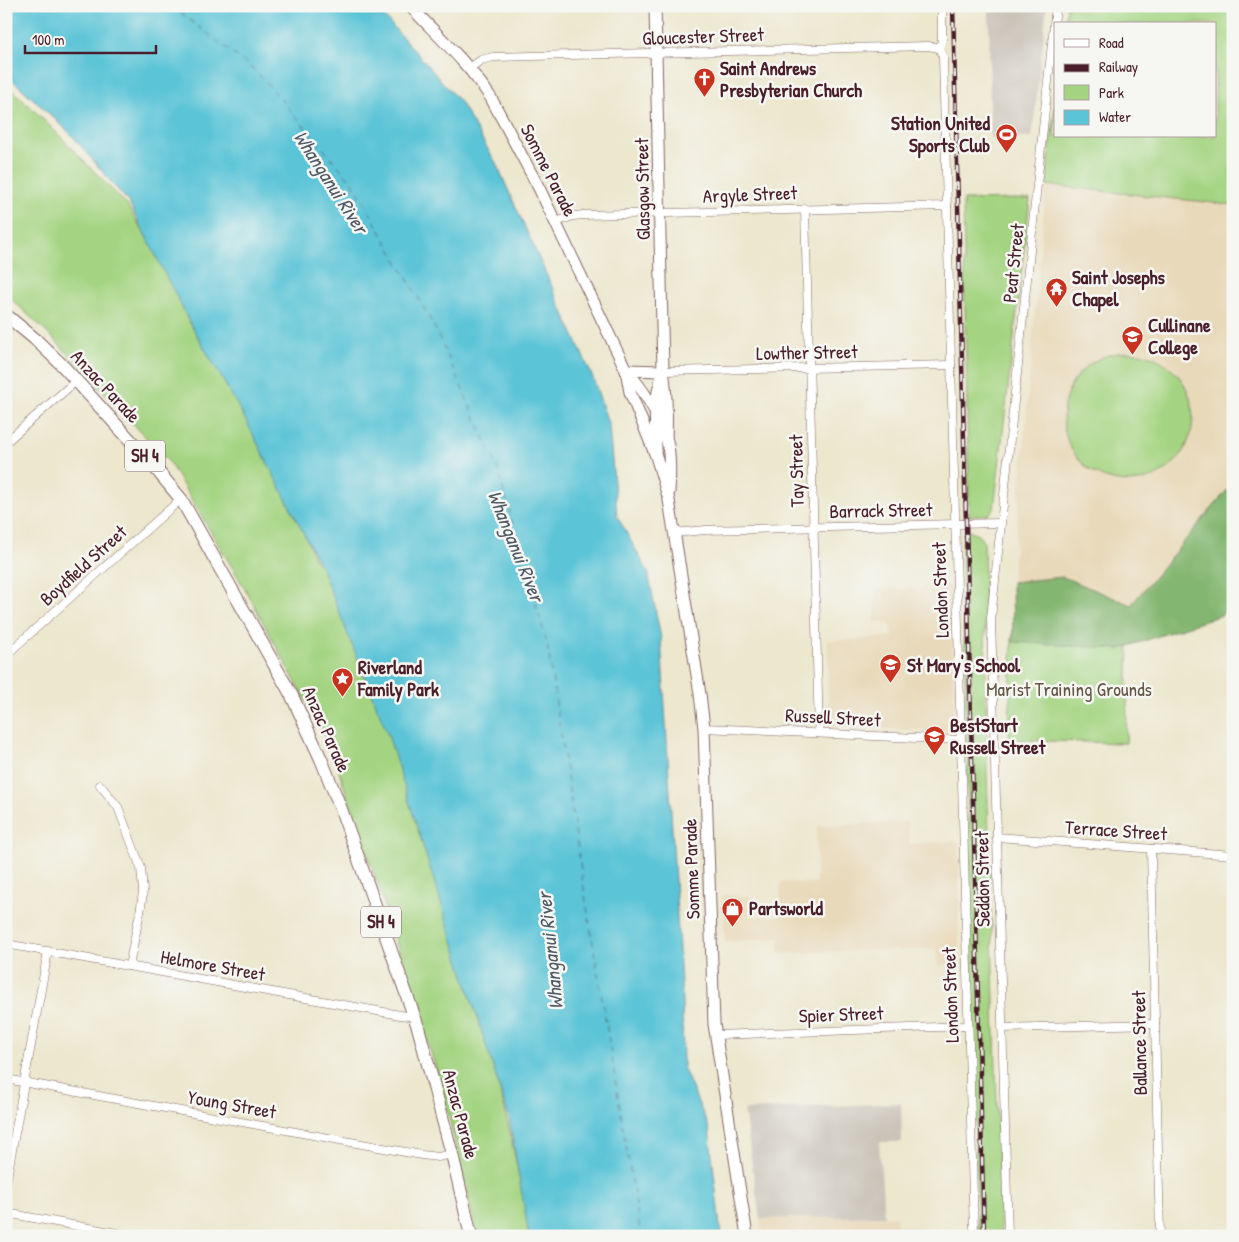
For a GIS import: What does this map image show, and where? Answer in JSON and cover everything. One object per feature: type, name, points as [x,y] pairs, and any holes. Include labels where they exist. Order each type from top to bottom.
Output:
[{"type":"main road","name":"Somme Parade","points":[[410,6],[470,68],[491,98],[556,222],[626,370],[630,392],[656,456],[669,500],[704,728],[713,1012],[747,1236]]},
{"type":"main road","name":"Glasgow Street","points":[[655,6],[666,438]]},
{"type":"main road","name":"Anzac Parade","points":[[6,315],[35,339],[76,381],[151,463],[181,499],[292,696],[322,759],[341,808],[414,1014],[452,1154],[471,1236]]},
{"type":"main road","name":"Somme Parade","points":[[626,370],[640,386],[666,438],[670,479],[669,500]]},
{"type":"main road","points":[[626,370],[663,372]]},
{"type":"main road","name":"Glasgow Street","points":[[656,456],[655,413],[658,386],[663,372]]},
{"type":"street","name":"London Street","points":[[942,6],[942,41],[939,48],[943,57],[974,1236]]},
{"type":"street","name":"Peat Street","points":[[1054,22],[1056,6]]},
{"type":"street","name":"Peat Street","points":[[1000,523],[1054,24]]},
{"type":"street","name":"Gloucester Street","points":[[470,68],[481,60],[493,57],[928,46],[939,48]]},
{"type":"street","name":"Argyle Street","points":[[556,222],[573,216],[947,206]]},
{"type":"street","name":"Tay Street","points":[[805,209],[819,733]]},
{"type":"street","name":"Lowther Street","points":[[663,372],[951,365]]},
{"type":"street","points":[[6,442],[76,381]]},
{"type":"street","name":"Boydfield Street","points":[[6,655],[181,499]]},
{"type":"street","name":"Barrack Street","points":[[673,533],[1000,523]]},
{"type":"street","name":"Seddon Street","points":[[1000,523],[992,597],[991,636],[1008,1236]]},
{"type":"street","name":"Russell Street","points":[[704,728],[960,740]]},
{"type":"street","points":[[100,785],[118,807],[141,868],[141,907],[129,966]]},
{"type":"street","name":"Terrace Street","points":[[998,837],[1233,855]]},
{"type":"street","name":"Ballance Street","points":[[1151,849],[1160,1236]]},
{"type":"street","name":"Helmore Street","points":[[6,944],[400,1015],[408,1016],[414,1014]]},
{"type":"street","points":[[6,1183],[48,951]]},
{"type":"street","points":[[1002,1028],[1155,1024]]},
{"type":"street","name":"Spier Street","points":[[716,1035],[967,1026]]},
{"type":"street","name":"Young Street","points":[[6,1079],[422,1155],[438,1156],[452,1154]]},
{"type":"street","points":[[6,1213],[133,1236]]},
{"type":"shaded area","points":[[989,6],[1047,6],[1032,138],[990,138]]},
{"type":"shaded area","name":"Cullinane College","points":[[1046,185],[1233,205],[1233,505],[1129,638],[1012,636],[1012,582]]},
{"type":"shaded area","name":"St Mary's School","points":[[951,586],[955,731],[829,727],[828,641],[892,637],[890,622],[875,622],[875,590]]},
{"type":"shaded area","points":[[908,822],[909,844],[959,841],[959,964],[939,965],[937,949],[779,953],[779,938],[725,942],[722,895],[750,896],[750,916],[779,917],[781,882],[816,883],[817,826]]},
{"type":"shaded area","points":[[901,1103],[902,1142],[879,1142],[884,1216],[760,1219],[744,1110]]},
{"type":"shaded area","points":[[896,1216],[898,1236],[763,1236],[760,1219]]},
{"type":"green space","points":[[1067,6],[1233,6],[1233,205],[1046,185],[1054,115],[1054,138],[1216,138],[1216,22],[1065,22]]},
{"type":"green space","name":"Riverland Family Park","points":[[6,84],[127,205],[200,326],[275,457],[314,558],[321,567],[360,650],[465,954],[505,1110],[532,1236],[477,1236],[443,1091],[381,894],[330,745],[244,587],[169,462],[54,339],[6,294]]},
{"type":"green space","points":[[1030,199],[994,509],[988,515],[969,516],[963,200]]},
{"type":"green space","points":[[1128,352],[1141,353],[1153,357],[1174,371],[1188,392],[1192,404],[1192,430],[1188,442],[1174,463],[1153,477],[1141,481],[1128,482],[1115,481],[1103,477],[1082,463],[1068,442],[1064,430],[1063,417],[1064,404],[1068,392],[1082,371],[1103,357],[1115,353]]},
{"type":"green space","points":[[1233,483],[1233,597],[1222,615],[1120,649],[1013,642],[1012,582],[1063,577],[1131,605]]},
{"type":"green space","points":[[969,530],[978,534],[984,543],[987,771],[1001,1236],[978,1236],[962,544],[963,533]]},
{"type":"green space","name":"Marist Training Grounds","points":[[1012,636],[1129,638],[1126,743],[1009,740]]},
{"type":"water","name":"Whanganui River","points":[[6,6],[375,6],[460,102],[496,163],[593,378],[609,426],[617,516],[648,572],[661,638],[682,1001],[683,1067],[709,1128],[721,1236],[529,1236],[509,1118],[388,735],[321,567],[243,415],[191,325],[129,203],[69,132],[6,74]]},
{"type":"ferry route","points":[[172,6],[257,72],[353,183],[434,326],[496,464],[547,643],[583,883],[641,1236]]},
{"type":"railway","points":[[953,6],[984,1236]]},
{"type":"place","name":"Saint Andrews Presbyterian Church","points":[[704,98]]},
{"type":"place","name":"Station United Sports Club","points":[[1006,153]]},
{"type":"place","name":"Saint Josephs Chapel","points":[[1056,307]]},
{"type":"place","name":"Cullinane College","points":[[1132,355]]},
{"type":"place","name":"St Mary's School","points":[[891,684]]},
{"type":"place","name":"Riverland Family Park","points":[[342,697]]},
{"type":"place","name":"BestStart Russell Street","points":[[934,755]]},
{"type":"place","name":"Partsworld","points":[[733,927]]}]
